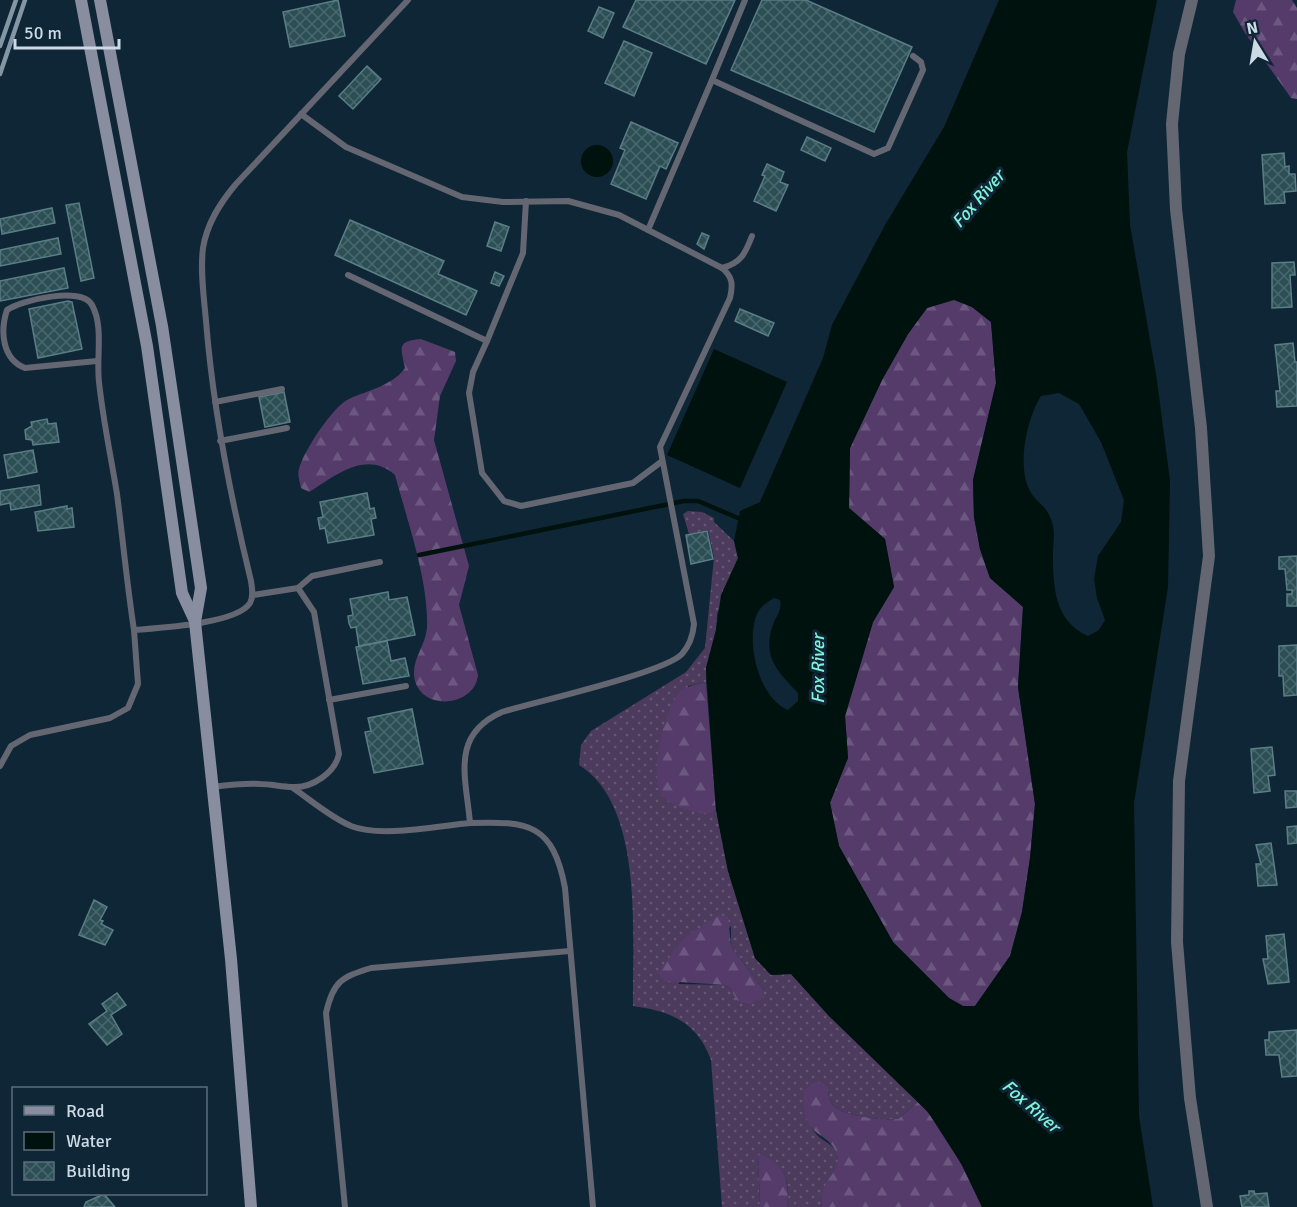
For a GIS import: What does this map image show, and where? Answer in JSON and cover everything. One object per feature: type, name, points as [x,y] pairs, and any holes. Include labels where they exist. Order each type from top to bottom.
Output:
[{"type":"main road","points":[[81,0],[147,346],[182,593],[195,622]]},
{"type":"main road","points":[[100,0],[175,403],[201,588],[195,622],[231,959],[251,1207]]},
{"type":"street","points":[[1192,0],[1179,54],[1172,124],[1176,208],[1201,428],[1209,556],[1179,782],[1177,942],[1190,1098],[1207,1207]]},
{"type":"lane","points":[[134,630],[233,616],[243,610],[253,595],[220,441],[215,402],[202,267],[207,233],[221,203],[408,0]]},
{"type":"lane","points":[[648,230],[746,0]]},
{"type":"lane","points":[[712,80],[874,154],[888,148],[923,70],[921,62],[913,56]]},
{"type":"lane","points":[[301,114],[346,147],[462,197],[503,202],[568,201],[619,215],[722,268],[731,278],[730,298],[662,440],[661,462],[668,480],[694,624],[689,644],[682,654],[658,668],[502,712],[478,725],[471,735],[464,756],[470,823]]},
{"type":"lane","points":[[526,201],[523,253],[473,372],[469,393],[483,473],[504,501],[521,506],[633,483],[661,462]]},
{"type":"lane","points":[[722,268],[737,263],[744,256],[752,236]]},
{"type":"lane","points":[[348,275],[487,341]]},
{"type":"lane","points":[[0,766],[11,746],[30,735],[110,718],[128,708],[138,684],[134,630],[97,361],[97,324],[92,305],[87,299],[75,295],[14,305],[7,310],[3,333],[8,354],[14,363],[25,368],[97,361]]},
{"type":"lane","points":[[215,402],[282,389]]},
{"type":"lane","points":[[220,441],[287,428]]},
{"type":"lane","points":[[253,595],[298,588],[312,576],[380,562]]},
{"type":"lane","points":[[212,787],[269,784],[293,788],[310,784],[337,764],[339,754],[314,612],[298,588]]},
{"type":"lane","points":[[329,700],[406,686]]},
{"type":"lane","points":[[293,788],[327,813],[367,831],[470,823],[525,825],[536,831],[550,845],[562,872],[593,1207]]},
{"type":"lane","points":[[345,1207],[326,1013],[331,990],[347,975],[371,968],[570,951]]},
{"type":"shaded area","points":[[688,511],[702,512],[714,518],[714,522],[734,541],[738,558],[717,614],[716,630],[706,668],[706,682],[688,686],[662,795],[685,809],[711,814],[716,810],[728,871],[755,958],[771,975],[791,974],[829,1016],[918,1102],[898,1119],[874,1118],[855,1115],[833,1105],[830,1101],[828,1087],[805,1091],[804,1103],[810,1125],[817,1135],[833,1147],[838,1159],[823,1193],[822,1207],[787,1207],[788,1189],[783,1175],[773,1164],[758,1155],[760,1207],[722,1207],[711,1060],[699,1037],[681,1021],[659,1011],[633,1006],[633,910],[625,841],[615,810],[600,784],[579,765],[581,745],[591,731],[686,672],[705,648],[714,557],[708,530],[689,534],[683,514]],"holes":[[[731,926],[731,946],[764,991],[763,997],[750,1005],[739,1002],[730,988],[725,985],[678,984]]]},
{"type":"green space","points":[[1236,0],[1292,0],[1297,8],[1297,99],[1291,98],[1245,33],[1233,12]]},
{"type":"green space","points":[[954,299],[972,307],[991,322],[996,383],[973,480],[974,517],[980,549],[990,578],[1023,607],[1018,687],[1035,804],[1022,912],[1010,956],[975,1006],[963,1006],[949,998],[893,942],[839,846],[830,802],[848,758],[845,716],[873,622],[894,587],[885,539],[849,508],[850,448],[882,380],[908,334],[927,308]]},
{"type":"green space","points":[[421,339],[455,352],[456,361],[440,396],[434,440],[469,566],[459,605],[478,675],[475,685],[468,693],[459,699],[449,701],[428,698],[420,691],[415,681],[414,667],[426,635],[427,610],[421,571],[395,475],[373,464],[362,465],[340,473],[309,492],[301,488],[298,476],[306,452],[335,410],[349,399],[387,383],[400,374],[405,368],[402,347],[407,342]]},
{"type":"green space","points":[[706,682],[716,810],[711,814],[691,811],[670,802],[661,793],[657,772],[657,758],[663,729],[672,704],[683,690]]},
{"type":"green space","points":[[718,915],[728,916],[731,946],[764,991],[764,997],[750,1005],[738,1002],[730,988],[725,985],[664,981],[658,972],[683,939]]},
{"type":"green space","points":[[822,1082],[828,1087],[829,1099],[833,1105],[855,1115],[898,1119],[918,1102],[947,1138],[982,1207],[822,1207],[823,1190],[838,1161],[833,1147],[811,1127],[806,1119],[804,1091],[812,1083]]},
{"type":"green space","points":[[758,1155],[774,1162],[783,1174],[788,1190],[787,1207],[760,1207]]},
{"type":"water","name":"Fox River","points":[[999,0],[1157,0],[1127,152],[1130,225],[1157,380],[1170,481],[1168,587],[1134,803],[1139,1116],[1153,1207],[982,1207],[962,1165],[928,1112],[829,1016],[791,974],[771,975],[755,958],[728,871],[716,810],[706,668],[716,630],[721,595],[738,558],[734,541],[740,511],[760,502],[823,358],[832,325],[885,225],[944,127]],"holes":[[[954,300],[972,307],[991,322],[996,383],[973,480],[974,517],[980,549],[990,578],[1023,607],[1018,687],[1035,804],[1030,858],[1022,912],[1010,956],[975,1006],[963,1006],[949,998],[893,942],[839,846],[830,803],[848,758],[845,716],[873,622],[894,587],[885,539],[849,508],[850,448],[882,380],[908,334],[927,308]],[[1059,393],[1079,404],[1101,442],[1124,500],[1121,522],[1098,556],[1094,579],[1097,598],[1105,620],[1099,630],[1088,636],[1068,621],[1062,612],[1055,590],[1053,526],[1048,513],[1035,498],[1025,479],[1025,441],[1036,405],[1041,396]],[[774,598],[780,600],[769,644],[777,669],[798,693],[798,701],[788,710],[778,704],[769,694],[757,668],[753,639],[754,625],[762,606]]]},
{"type":"water","points":[[597,145],[608,150],[613,161],[608,172],[597,177],[586,172],[581,161],[586,150]]},
{"type":"water","points":[[714,349],[787,382],[740,488],[667,455]]},
{"type":"building","points":[[338,0],[345,36],[290,47],[283,12]]},
{"type":"building","points":[[636,0],[735,0],[706,64],[623,27]]},
{"type":"building","points":[[762,0],[806,0],[912,47],[874,132],[731,70]]},
{"type":"building","points":[[599,7],[614,13],[603,38],[588,31]]},
{"type":"building","points":[[624,41],[652,53],[634,96],[605,83]]},
{"type":"building","points":[[367,66],[381,79],[353,109],[339,96]]},
{"type":"building","points":[[631,122],[678,143],[666,169],[660,166],[646,199],[611,184],[625,150],[620,148]]},
{"type":"building","points":[[807,137],[831,148],[825,161],[801,150]]},
{"type":"building","points":[[1284,153],[1285,167],[1289,166],[1289,174],[1295,174],[1296,191],[1284,192],[1285,203],[1265,204],[1262,155]]},
{"type":"building","points":[[767,164],[784,172],[780,182],[788,185],[776,211],[754,201],[765,176],[762,175]]},
{"type":"building","points":[[79,203],[94,278],[81,281],[66,205]]},
{"type":"building","points":[[52,208],[55,223],[2,234],[0,219]]},
{"type":"building","points":[[350,220],[444,261],[438,274],[477,291],[466,315],[335,255]]},
{"type":"building","points":[[495,222],[509,227],[501,251],[487,246]]},
{"type":"building","points":[[702,233],[709,236],[704,249],[697,244]]},
{"type":"building","points":[[58,238],[61,254],[0,266],[0,250]]},
{"type":"building","points":[[1294,262],[1295,275],[1290,275],[1292,307],[1272,308],[1272,263]]},
{"type":"building","points":[[64,268],[68,288],[0,301],[0,281]]},
{"type":"building","points":[[495,272],[504,276],[499,286],[491,283]]},
{"type":"building","points":[[72,302],[82,349],[38,358],[29,309]]},
{"type":"building","points":[[740,309],[774,323],[768,336],[735,321]]},
{"type":"building","points":[[1293,343],[1295,362],[1297,362],[1297,406],[1277,407],[1276,391],[1280,391],[1275,345]]},
{"type":"building","points":[[284,392],[290,422],[265,427],[259,397]]},
{"type":"building","points":[[47,419],[48,424],[56,423],[59,442],[33,445],[32,440],[26,439],[25,430],[32,426],[31,422]]},
{"type":"building","points":[[33,450],[37,472],[8,478],[4,455]]},
{"type":"building","points":[[39,485],[41,505],[11,510],[10,503],[0,505],[0,491]]},
{"type":"building","points":[[367,493],[370,509],[374,508],[376,518],[371,519],[374,535],[328,543],[325,528],[320,529],[319,524],[318,518],[323,517],[320,502]]},
{"type":"building","points":[[67,506],[67,509],[72,508],[74,527],[38,531],[35,512]]},
{"type":"building","points":[[707,531],[713,559],[691,564],[686,535]]},
{"type":"building","points":[[1297,556],[1297,606],[1287,606],[1287,594],[1292,594],[1292,590],[1287,590],[1285,569],[1279,569],[1279,557]]},
{"type":"building","points":[[388,592],[389,600],[407,597],[415,635],[359,646],[356,627],[351,628],[349,623],[348,616],[353,615],[350,599]]},
{"type":"building","points":[[387,641],[391,661],[405,658],[409,676],[363,684],[356,647]]},
{"type":"building","points":[[1297,645],[1297,695],[1284,696],[1283,676],[1279,676],[1279,646]]},
{"type":"building","points":[[412,709],[423,764],[374,773],[365,732],[371,731],[368,718]]},
{"type":"building","points":[[1272,747],[1275,775],[1268,776],[1270,791],[1254,793],[1251,749]]},
{"type":"building","points":[[1285,791],[1297,791],[1297,807],[1286,808]]},
{"type":"building","points":[[1297,826],[1297,843],[1288,844],[1287,827]]},
{"type":"building","points":[[1271,843],[1277,885],[1258,886],[1256,864],[1261,864],[1256,845]]},
{"type":"building","points":[[94,900],[107,907],[100,920],[103,921],[101,924],[113,930],[105,945],[79,935]]},
{"type":"building","points":[[1284,934],[1289,982],[1268,984],[1263,959],[1268,959],[1266,936]]},
{"type":"building","points":[[117,993],[126,1005],[111,1015],[122,1034],[107,1045],[89,1024],[107,1011],[102,1004]]},
{"type":"building","points":[[1297,1030],[1297,1076],[1282,1077],[1279,1055],[1266,1055],[1265,1040],[1269,1040],[1269,1032]]},
{"type":"building","points":[[1249,1191],[1254,1191],[1255,1194],[1267,1193],[1269,1207],[1242,1207],[1240,1196],[1249,1195]]},
{"type":"building","points":[[105,1195],[115,1207],[84,1207],[86,1202]]},
{"type":"waterway","points":[[419,555],[684,501],[698,501],[738,518]]},
{"type":"railway","points":[[0,46],[16,0]]},
{"type":"railway","points":[[0,74],[25,0]]}]
